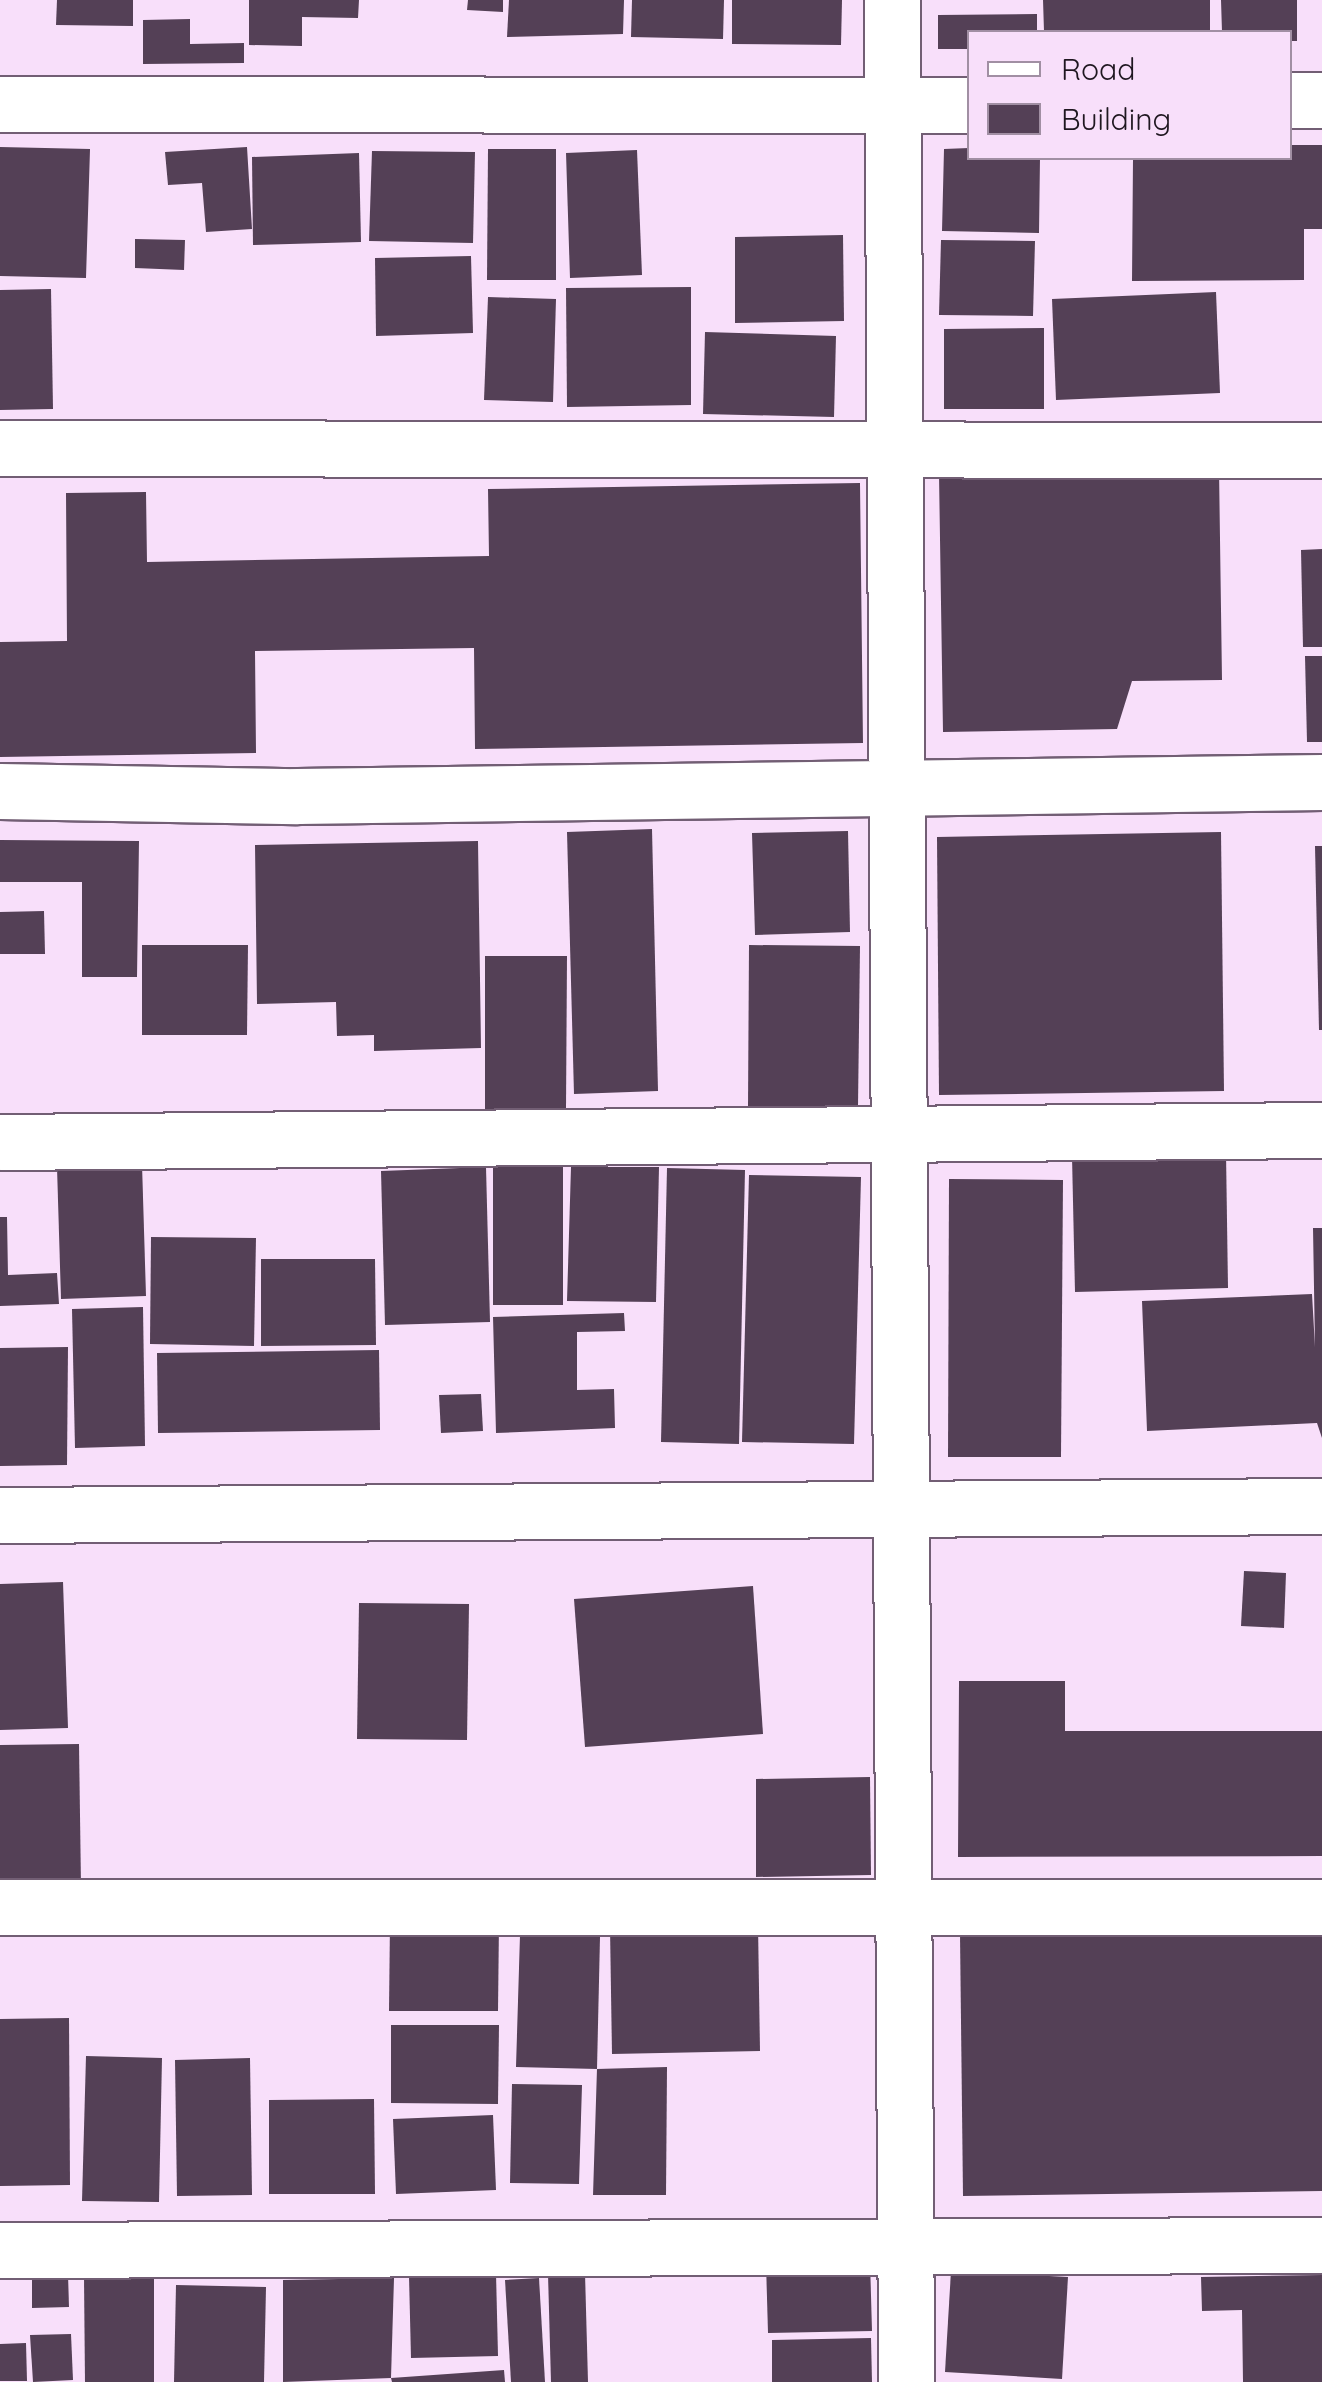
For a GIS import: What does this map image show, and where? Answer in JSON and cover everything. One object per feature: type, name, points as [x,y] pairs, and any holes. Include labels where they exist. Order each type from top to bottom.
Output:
[{"type":"street","points":[[892,0],[906,2382]]},
{"type":"street","points":[[1292,100],[1322,100]]},
{"type":"street","points":[[0,104],[967,104]]},
{"type":"street","points":[[0,448],[1322,450]]},
{"type":"street","points":[[0,792],[297,796],[1322,782]]},
{"type":"street","points":[[0,1142],[1322,1130]]},
{"type":"street","points":[[0,1515],[1322,1506]]},
{"type":"street","points":[[0,1907],[1322,1907]]},
{"type":"street","points":[[0,2250],[1322,2245]]},
{"type":"building","points":[[57,0],[133,0],[133,26],[56,25]]},
{"type":"building","points":[[249,0],[359,0],[358,18],[302,17],[302,46],[249,45]]},
{"type":"building","points":[[468,0],[503,0],[503,12],[467,10]]},
{"type":"building","points":[[509,0],[624,0],[623,34],[507,37]]},
{"type":"building","points":[[632,0],[724,0],[723,39],[631,37]]},
{"type":"building","points":[[732,0],[842,0],[841,45],[732,44]]},
{"type":"building","points":[[1043,0],[1210,0],[1210,30],[1044,30]]},
{"type":"building","points":[[1221,0],[1297,0],[1297,41],[1292,41],[1292,30],[1222,30]]},
{"type":"building","points":[[1037,14],[1037,30],[967,30],[967,49],[938,49],[938,15]]},
{"type":"building","points":[[190,19],[190,44],[244,43],[244,63],[143,64],[143,20]]},
{"type":"building","points":[[1292,145],[1322,145],[1322,229],[1304,229],[1304,280],[1132,281],[1133,160],[1292,160]]},
{"type":"building","points":[[0,147],[90,149],[86,278],[0,276]]},
{"type":"building","points":[[247,147],[252,229],[206,232],[202,183],[168,185],[165,152]]},
{"type":"building","points":[[967,148],[967,160],[1040,160],[1039,233],[942,231],[944,149]]},
{"type":"building","points":[[488,149],[556,149],[556,280],[487,280]]},
{"type":"building","points":[[637,150],[642,275],[570,278],[566,153]]},
{"type":"building","points":[[372,151],[475,152],[473,243],[369,241]]},
{"type":"building","points":[[359,153],[361,242],[253,245],[252,157]]},
{"type":"building","points":[[843,235],[844,321],[735,323],[735,237]]},
{"type":"building","points":[[135,239],[185,240],[184,270],[135,268]]},
{"type":"building","points":[[941,240],[1035,241],[1033,316],[939,315]]},
{"type":"building","points":[[471,256],[473,333],[376,336],[375,258]]},
{"type":"building","points":[[691,287],[691,405],[567,407],[566,288]]},
{"type":"building","points":[[51,289],[53,409],[0,410],[0,290]]},
{"type":"building","points":[[1216,292],[1220,393],[1056,400],[1052,299]]},
{"type":"building","points":[[488,297],[556,299],[553,402],[484,400]]},
{"type":"building","points":[[1044,328],[1044,409],[944,409],[944,329]]},
{"type":"building","points":[[705,332],[836,336],[834,417],[703,414]]},
{"type":"building","points":[[1219,468],[1222,680],[1132,681],[1117,729],[943,732],[939,474]]},
{"type":"building","points":[[860,483],[863,743],[475,749],[474,648],[255,651],[256,753],[0,757],[0,642],[67,641],[66,493],[146,492],[147,562],[489,556],[488,489]]},
{"type":"building","points":[[1322,549],[1322,647],[1303,647],[1301,550]]},
{"type":"building","points":[[1305,656],[1322,656],[1322,742],[1307,742]]},
{"type":"building","points":[[652,829],[658,1091],[574,1094],[567,832]]},
{"type":"building","points":[[848,831],[850,932],[755,935],[752,833]]},
{"type":"building","points":[[1221,832],[1224,1091],[939,1095],[937,837]]},
{"type":"building","points":[[0,840],[139,841],[137,977],[82,977],[82,882],[0,882]]},
{"type":"building","points":[[478,841],[481,1048],[374,1051],[374,1035],[337,1036],[336,1002],[257,1004],[255,845]]},
{"type":"building","points":[[1315,846],[1322,846],[1322,1030],[1319,1030]]},
{"type":"building","points":[[44,911],[45,954],[0,954],[0,912]]},
{"type":"building","points":[[142,945],[248,945],[247,1035],[142,1035]]},
{"type":"building","points":[[749,945],[860,946],[858,1107],[748,1107]]},
{"type":"building","points":[[485,956],[567,956],[566,1109],[485,1109]]},
{"type":"building","points":[[1226,1152],[1228,1288],[1075,1292],[1072,1156]]},
{"type":"building","points":[[142,1164],[146,1296],[61,1299],[57,1167]]},
{"type":"building","points":[[563,1164],[563,1305],[493,1305],[493,1165]]},
{"type":"building","points":[[486,1167],[490,1322],[385,1325],[381,1171]]},
{"type":"building","points":[[571,1167],[659,1167],[656,1302],[567,1301]]},
{"type":"building","points":[[667,1168],[745,1170],[739,1444],[661,1442]]},
{"type":"building","points":[[749,1175],[861,1177],[854,1444],[742,1442]]},
{"type":"building","points":[[949,1179],[1063,1180],[1061,1457],[948,1457]]},
{"type":"building","points":[[0,1217],[7,1217],[8,1275],[57,1273],[59,1304],[0,1306]]},
{"type":"building","points":[[1313,1228],[1322,1228],[1322,1438],[1317,1423],[1147,1431],[1142,1301],[1312,1294],[1315,1347]]},
{"type":"building","points":[[151,1237],[256,1238],[254,1346],[150,1344]]},
{"type":"building","points":[[261,1259],[375,1259],[376,1345],[261,1346]]},
{"type":"building","points":[[143,1307],[145,1446],[75,1448],[72,1309]]},
{"type":"building","points":[[624,1313],[625,1331],[577,1332],[577,1390],[614,1389],[615,1428],[496,1433],[493,1317]]},
{"type":"building","points":[[68,1347],[67,1465],[0,1466],[0,1348]]},
{"type":"building","points":[[379,1350],[380,1430],[158,1433],[157,1353]]},
{"type":"building","points":[[481,1394],[483,1431],[441,1433],[439,1395]]},
{"type":"building","points":[[1244,1571],[1286,1573],[1284,1628],[1241,1626]]},
{"type":"building","points":[[63,1582],[68,1728],[0,1730],[0,1584]]},
{"type":"building","points":[[753,1586],[763,1734],[585,1747],[574,1599]]},
{"type":"building","points":[[359,1603],[469,1604],[467,1740],[357,1739]]},
{"type":"building","points":[[959,1681],[1065,1681],[1065,1731],[1322,1731],[1322,1856],[958,1857]]},
{"type":"building","points":[[79,1744],[81,1886],[0,1888],[0,1745]]},
{"type":"building","points":[[870,1777],[871,1875],[756,1877],[756,1779]]},
{"type":"building","points":[[390,1921],[499,1921],[498,2011],[389,2011]]},
{"type":"building","points":[[758,1925],[760,2051],[612,2054],[610,1928]]},
{"type":"building","points":[[1322,1931],[1322,2191],[963,2196],[960,1934]]},
{"type":"building","points":[[520,1935],[600,1937],[597,2069],[516,2067]]},
{"type":"building","points":[[69,2018],[70,2185],[0,2186],[0,2019]]},
{"type":"building","points":[[391,2025],[499,2025],[498,2104],[391,2103]]},
{"type":"building","points":[[86,2056],[162,2058],[159,2202],[82,2201]]},
{"type":"building","points":[[250,2058],[252,2195],[177,2196],[175,2060]]},
{"type":"building","points":[[667,2067],[666,2195],[593,2195],[597,2069]]},
{"type":"building","points":[[512,2084],[582,2085],[579,2184],[510,2183]]},
{"type":"building","points":[[374,2099],[375,2194],[269,2194],[269,2100]]},
{"type":"building","points":[[493,2115],[496,2190],[396,2194],[393,2119]]},
{"type":"building","points":[[870,2260],[872,2331],[768,2333],[766,2263]]},
{"type":"building","points":[[951,2271],[1068,2277],[1062,2379],[945,2372]]},
{"type":"building","points":[[496,2273],[498,2356],[411,2358],[409,2276]]},
{"type":"building","points":[[585,2273],[588,2382],[551,2382],[548,2274]]},
{"type":"building","points":[[68,2274],[69,2307],[32,2308],[32,2275]]},
{"type":"building","points":[[1322,2275],[1322,2382],[1243,2382],[1242,2310],[1202,2311],[1201,2277]]},
{"type":"building","points":[[154,2276],[154,2382],[85,2382],[84,2277]]},
{"type":"building","points":[[394,2278],[391,2378],[283,2382],[283,2280]]},
{"type":"building","points":[[539,2278],[545,2382],[511,2382],[505,2280]]},
{"type":"building","points":[[176,2285],[266,2287],[264,2382],[174,2382]]},
{"type":"building","points":[[71,2334],[73,2380],[33,2382],[30,2335]]},
{"type":"building","points":[[871,2338],[872,2382],[772,2382],[772,2340]]},
{"type":"building","points":[[26,2343],[27,2381],[0,2381],[0,2344]]},
{"type":"building","points":[[504,2370],[505,2382],[392,2382],[391,2378]]}]
